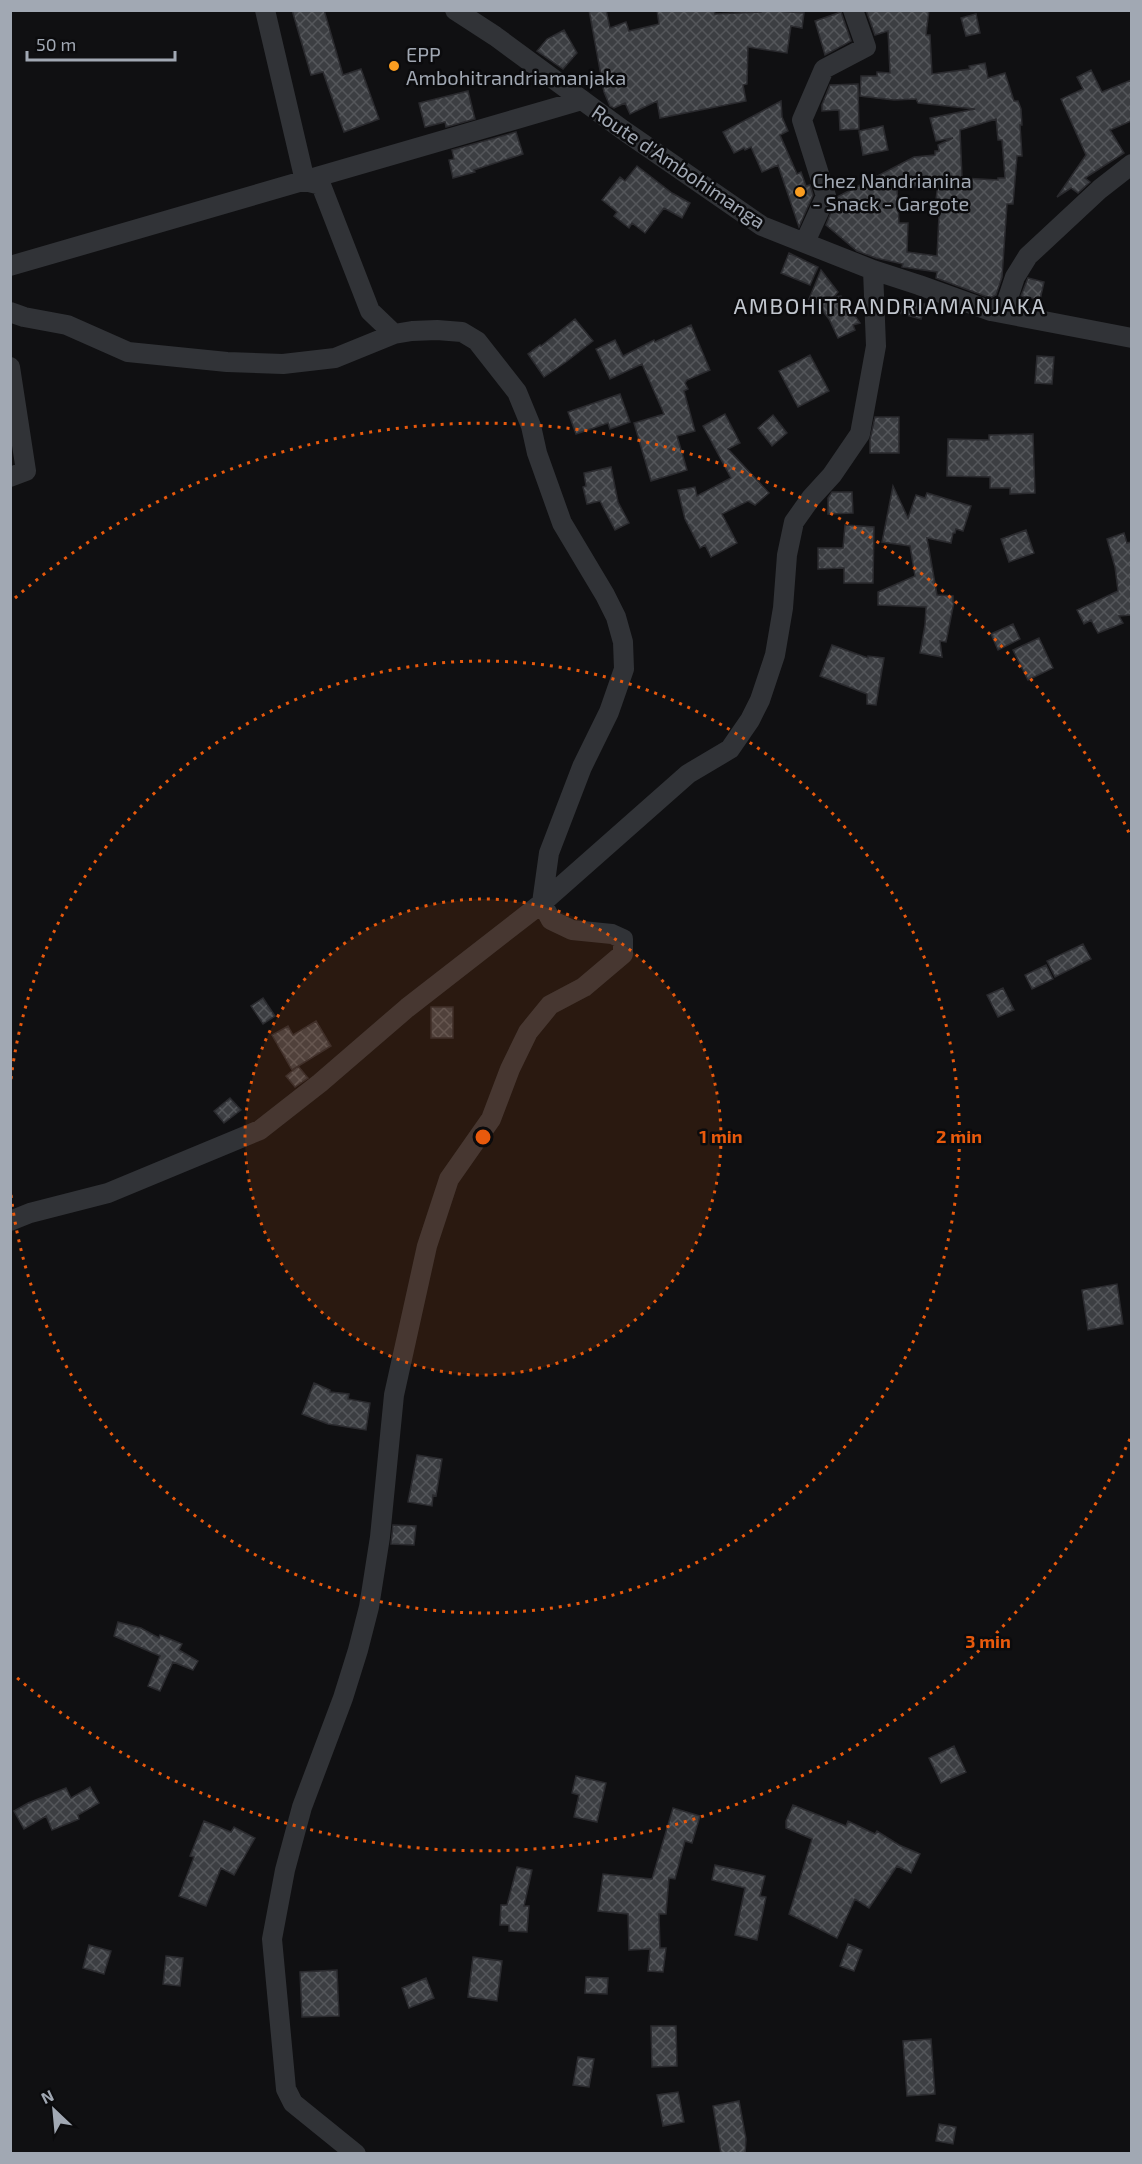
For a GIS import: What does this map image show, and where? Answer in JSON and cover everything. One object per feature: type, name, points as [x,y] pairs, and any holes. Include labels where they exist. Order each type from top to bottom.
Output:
[{"type":"street","points":[[265,10],[305,181]]},
{"type":"street","name":"Route d'Ambohimanga","points":[[455,10],[762,226],[873,270],[991,311],[1131,338]]},
{"type":"street","points":[[805,242],[826,196],[802,120],[824,69],[866,47],[853,10]]},
{"type":"street","points":[[10,266],[582,100]]},
{"type":"street","points":[[991,311],[1006,304],[1014,277],[1028,256],[1100,189],[1131,164]]},
{"type":"street","points":[[305,181],[321,184],[370,311],[394,334]]},
{"type":"street","points":[[10,1221],[30,1213],[108,1193],[260,1130],[320,1083],[407,1008],[542,903],[688,774],[730,749],[750,720],[760,700],[775,655],[783,608],[787,555],[795,522],[811,498],[832,475],[860,434],[876,346],[873,270]]},
{"type":"street","points":[[10,312],[67,325],[128,352],[227,362],[283,364],[335,358],[394,334],[436,330],[462,332],[477,341],[517,392],[531,426],[537,453],[562,524],[605,595],[616,617],[623,642],[624,669],[609,712],[582,767],[549,854],[542,903],[551,920],[572,930],[612,934],[623,939],[623,954],[584,987],[550,1005],[528,1032],[510,1069],[491,1119],[449,1179],[427,1246],[394,1395],[380,1538],[369,1607],[343,1698],[302,1807],[285,1870],[272,1940],[286,2089],[293,2103],[356,2154]]},
{"type":"street","points":[[10,367],[26,471],[10,477]]},
{"type":"building","points":[[292,10],[324,10],[343,75],[361,69],[379,119],[344,132],[323,72],[311,75]]},
{"type":"building","points":[[589,10],[606,10],[610,28],[626,22],[629,31],[659,24],[657,10],[714,10],[715,14],[761,12],[761,10],[804,13],[802,28],[791,26],[787,53],[748,47],[747,84],[743,85],[746,101],[660,118],[657,101],[630,114],[625,103],[614,108],[610,106],[604,92]]},
{"type":"building","points":[[866,10],[929,10],[926,35],[930,35],[932,74],[970,69],[969,66],[985,63],[988,78],[1005,73],[1014,101],[1018,101],[1021,109],[1022,156],[1017,156],[1013,204],[1007,204],[1002,277],[996,295],[990,298],[936,278],[937,272],[902,267],[903,264],[857,251],[826,225],[837,197],[914,157],[935,155],[935,151],[939,151],[938,145],[953,138],[936,141],[930,118],[975,109],[918,103],[916,99],[894,100],[860,96],[861,76],[877,76],[877,72],[890,73],[888,31],[875,35]],"holes":[[[996,119],[998,140],[1002,140],[1005,178],[998,178],[998,180],[962,178],[960,130]],[[938,184],[934,215],[939,215],[937,256],[907,252],[908,223],[899,223],[897,189]]]},
{"type":"building","points":[[841,12],[851,41],[825,55],[815,21]]},
{"type":"building","points":[[976,14],[980,33],[966,36],[961,18]]},
{"type":"building","points":[[564,30],[577,53],[563,69],[537,51],[547,39]]},
{"type":"building","points":[[1091,70],[1102,92],[1131,80],[1131,121],[1110,130],[1124,153],[1085,178],[1090,182],[1078,193],[1071,188],[1057,197],[1086,155],[1061,99],[1083,89],[1077,77]]},
{"type":"building","points":[[858,84],[859,129],[840,130],[839,110],[822,111],[822,105],[830,85]]},
{"type":"building","points":[[468,91],[475,119],[446,127],[445,122],[425,127],[419,103]]},
{"type":"building","points":[[781,101],[782,117],[788,131],[780,135],[797,174],[801,172],[806,186],[810,185],[813,195],[799,227],[778,165],[762,172],[751,147],[734,153],[723,132]]},
{"type":"building","points":[[883,126],[888,150],[863,155],[859,131]]},
{"type":"building","points":[[516,132],[523,154],[453,178],[449,160],[454,159],[452,150]]},
{"type":"building","points":[[637,166],[672,193],[690,203],[682,218],[664,208],[645,233],[632,223],[629,228],[614,216],[617,212],[602,200],[620,177],[625,181]]},
{"type":"building","points":[[789,253],[818,267],[810,285],[781,273]]},
{"type":"building","points":[[821,270],[838,292],[834,297],[841,296],[860,323],[853,325],[855,330],[838,338],[829,319],[815,301],[809,299]]},
{"type":"building","points":[[1028,278],[1044,282],[1040,300],[1021,296]]},
{"type":"building","points":[[903,299],[925,304],[921,319],[899,313]]},
{"type":"building","points":[[575,319],[593,341],[544,377],[528,354]]},
{"type":"building","points":[[691,325],[710,370],[685,383],[688,389],[684,391],[695,431],[677,436],[687,470],[651,481],[634,423],[664,414],[642,364],[610,379],[596,349],[615,340],[623,356]]},
{"type":"building","points":[[810,355],[829,391],[798,407],[779,371]]},
{"type":"building","points":[[1037,356],[1054,357],[1052,384],[1035,383]]},
{"type":"building","points":[[620,394],[630,422],[610,429],[608,423],[576,434],[568,412]]},
{"type":"building","points":[[725,414],[740,443],[728,449],[769,493],[755,505],[748,501],[722,514],[737,543],[711,557],[705,545],[700,548],[685,519],[678,490],[695,487],[697,496],[731,478],[703,426]]},
{"type":"building","points":[[773,415],[787,433],[772,446],[758,428]]},
{"type":"building","points":[[875,417],[899,417],[899,453],[870,453]]},
{"type":"building","points":[[1033,434],[1035,493],[1010,494],[1010,488],[990,488],[990,477],[947,476],[948,439],[989,440],[989,435]]},
{"type":"building","points":[[611,467],[618,502],[629,523],[615,530],[600,501],[587,504],[583,487],[586,486],[584,473]]},
{"type":"building","points":[[893,486],[908,518],[916,495],[925,498],[927,493],[971,506],[963,531],[956,529],[951,543],[927,538],[937,595],[953,596],[954,602],[946,642],[940,641],[942,657],[920,653],[926,607],[878,605],[878,592],[915,576],[910,546],[882,542]]},
{"type":"building","points":[[832,492],[852,492],[853,513],[828,514],[828,498]]},
{"type":"building","points":[[845,525],[874,527],[873,583],[844,583],[844,568],[818,569],[818,548],[843,548]]},
{"type":"building","points":[[1026,530],[1034,553],[1009,562],[1001,539]]},
{"type":"building","points":[[1124,533],[1127,543],[1131,542],[1131,615],[1119,616],[1123,623],[1098,633],[1091,620],[1084,624],[1077,610],[1118,591],[1115,567],[1107,539]]},
{"type":"building","points":[[1013,624],[1020,639],[998,650],[991,634]]},
{"type":"building","points":[[1039,638],[1053,668],[1028,680],[1013,650]]},
{"type":"building","points":[[832,645],[868,658],[868,656],[884,658],[876,705],[867,704],[867,694],[820,676]]},
{"type":"building","points":[[1083,944],[1091,959],[1055,977],[1047,961]]},
{"type":"building","points":[[1046,965],[1053,979],[1032,989],[1025,975]]},
{"type":"building","points":[[1003,988],[1014,1010],[998,1017],[987,995]]},
{"type":"building","points":[[263,998],[275,1016],[263,1024],[251,1006]]},
{"type":"building","points":[[431,1007],[453,1007],[453,1038],[431,1038]]},
{"type":"building","points":[[316,1021],[331,1046],[292,1070],[272,1035],[288,1026],[293,1035]]},
{"type":"building","points":[[298,1066],[308,1078],[295,1087],[286,1076]]},
{"type":"building","points":[[230,1098],[241,1110],[224,1123],[214,1111]]},
{"type":"building","points":[[1117,1284],[1123,1324],[1088,1330],[1082,1290]]},
{"type":"building","points":[[314,1383],[330,1392],[349,1394],[348,1399],[370,1403],[366,1430],[328,1424],[302,1414]]},
{"type":"building","points":[[417,1455],[442,1459],[436,1496],[433,1495],[432,1506],[408,1502]]},
{"type":"building","points":[[393,1525],[416,1526],[414,1545],[391,1544]]},
{"type":"building","points":[[118,1622],[141,1628],[159,1638],[160,1635],[182,1644],[179,1650],[198,1661],[193,1670],[173,1662],[160,1691],[148,1686],[160,1656],[114,1636]]},
{"type":"building","points":[[954,1746],[966,1772],[941,1783],[929,1758]]},
{"type":"building","points":[[576,1776],[606,1783],[597,1822],[574,1817],[579,1795],[572,1793]]},
{"type":"building","points":[[90,1787],[99,1803],[78,1815],[79,1819],[52,1830],[46,1816],[24,1829],[14,1811],[66,1788],[71,1798]]},
{"type":"building","points":[[793,1805],[846,1826],[848,1821],[875,1834],[877,1831],[899,1845],[920,1854],[911,1873],[897,1866],[869,1908],[855,1899],[837,1938],[789,1914],[812,1839],[786,1828],[786,1821]]},
{"type":"building","points":[[673,1808],[700,1816],[692,1843],[685,1841],[675,1879],[669,1878],[666,1914],[659,1914],[660,1948],[666,1948],[663,1972],[648,1971],[650,1949],[629,1950],[628,1914],[598,1911],[603,1874],[652,1879]]},
{"type":"building","points":[[204,1821],[231,1832],[234,1827],[255,1838],[234,1875],[221,1868],[206,1906],[179,1896],[194,1857],[190,1856]]},
{"type":"building","points":[[715,1865],[765,1876],[760,1896],[766,1897],[757,1940],[735,1935],[745,1888],[712,1880]]},
{"type":"building","points":[[517,1867],[532,1870],[524,1906],[529,1906],[527,1932],[509,1931],[509,1925],[500,1925],[501,1905],[507,1905]]},
{"type":"building","points":[[848,1944],[862,1950],[854,1971],[840,1966]]},
{"type":"building","points":[[89,1945],[111,1951],[104,1974],[83,1968]]},
{"type":"building","points":[[166,1956],[183,1958],[180,1986],[163,1984]]},
{"type":"building","points":[[473,1957],[502,1961],[497,2001],[468,1997]]},
{"type":"building","points":[[337,1970],[339,2016],[302,2017],[300,1972]]},
{"type":"building","points":[[586,1977],[608,1978],[607,1994],[585,1993]]},
{"type":"building","points":[[426,1978],[434,1998],[409,2008],[402,1988]]},
{"type":"building","points":[[651,2026],[676,2026],[677,2066],[652,2067]]},
{"type":"building","points":[[931,2039],[935,2094],[907,2096],[903,2041]]},
{"type":"building","points":[[578,2057],[594,2059],[589,2087],[573,2085]]},
{"type":"building","points":[[678,2092],[684,2122],[663,2126],[657,2095]]},
{"type":"building","points":[[739,2101],[746,2139],[745,2154],[721,2154],[713,2106]]},
{"type":"building","points":[[939,2124],[956,2127],[953,2144],[936,2141]]},
{"type":"place","name":"EPP Ambohitrandriamanjaka","points":[[394,66]]},
{"type":"place","name":"Chez Nandrianina - Snack - Gargote","points":[[800,192]]},
{"type":"district","name":"AMBOHITRANDRIAMANJAKA","points":[[890,305]]}]
